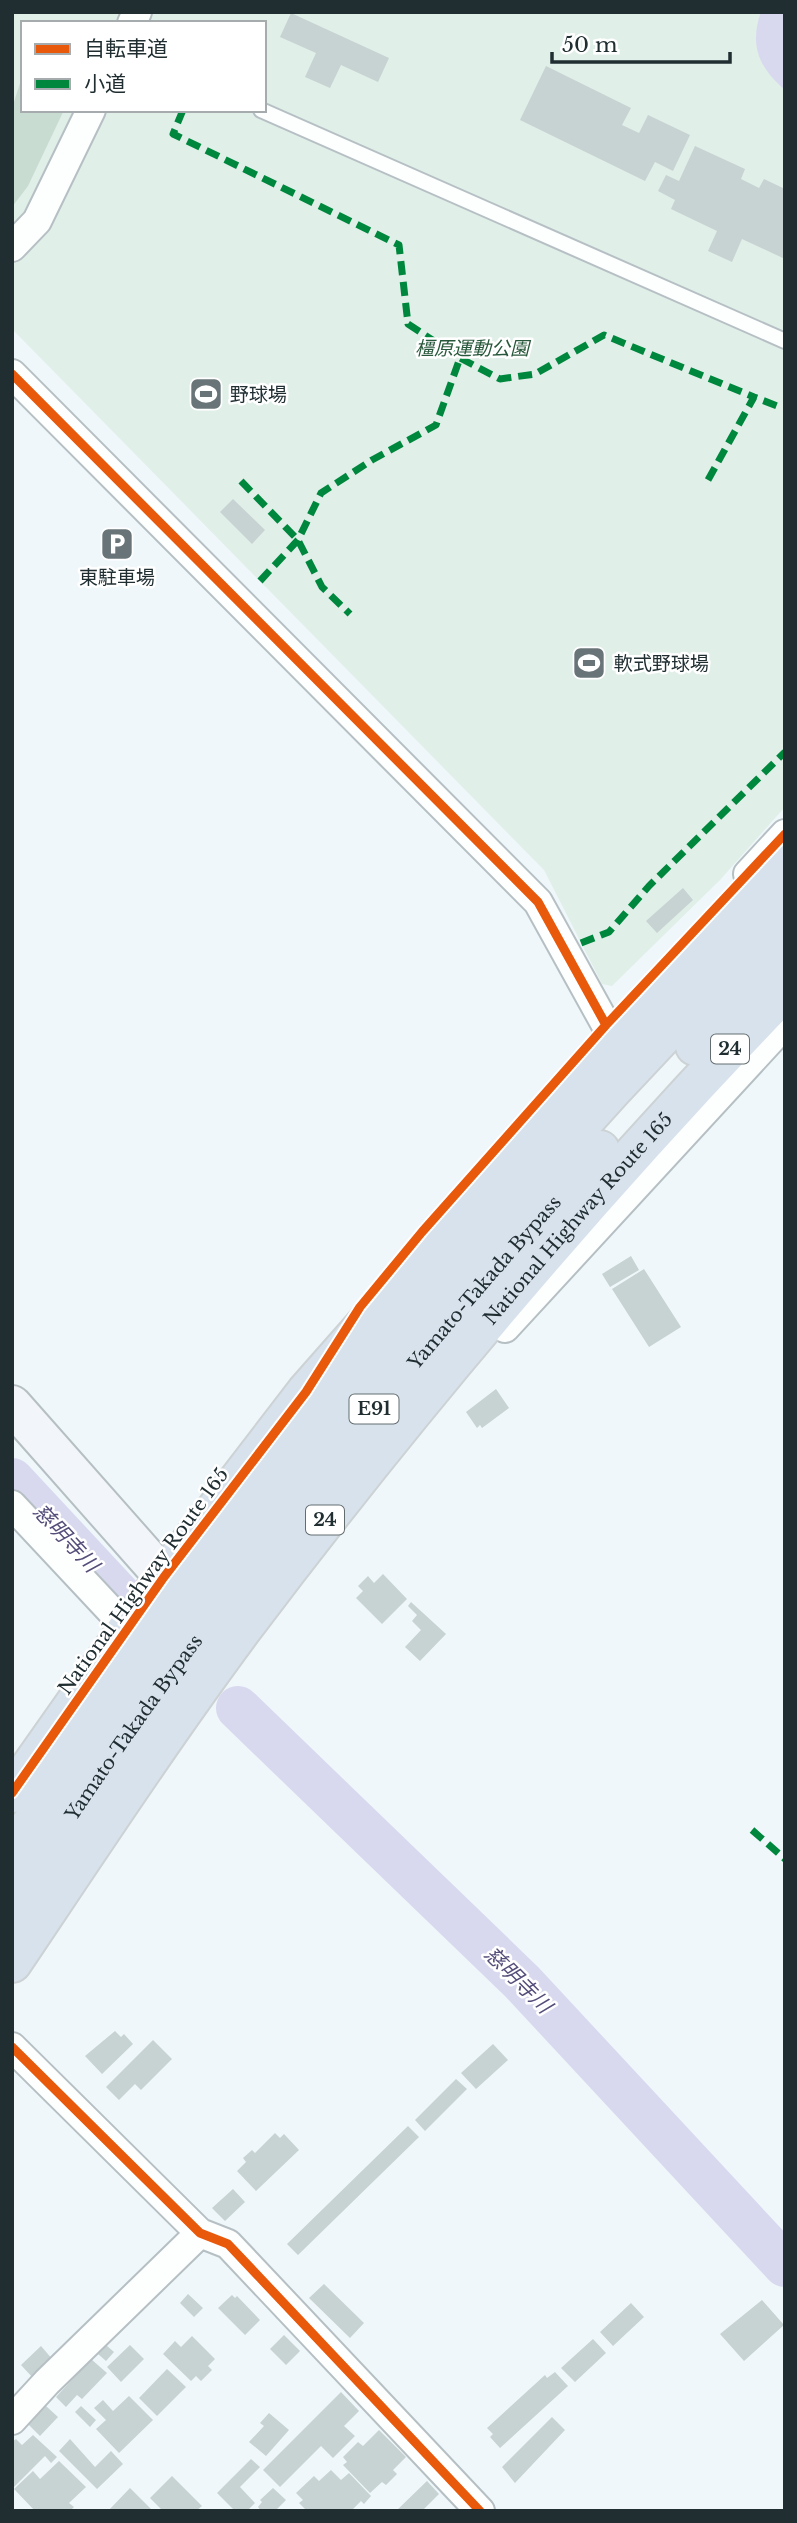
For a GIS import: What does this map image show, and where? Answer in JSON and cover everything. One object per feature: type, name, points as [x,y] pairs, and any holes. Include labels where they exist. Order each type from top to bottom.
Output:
[{"type":"highway","name":"National Highway Route 165","points":[[12,1793],[164,1577],[306,1392],[608,1037],[785,861]]},
{"type":"highway","name":"Yamato-Takada Bypass","points":[[12,1852],[113,1704],[352,1385],[479,1237],[785,906]]},
{"type":"highway","name":"Yamato-Takada Bypass","points":[[12,1907],[138,1717],[256,1560],[375,1409],[500,1261],[785,951]]},
{"type":"highway","name":"National Highway Route 165","points":[[12,1962],[120,1801],[241,1631],[368,1465],[500,1304],[674,1106],[785,991]]},
{"type":"street","points":[[12,247],[37,221],[90,112]]},
{"type":"street","points":[[12,374],[538,902],[608,1037],[785,834]]},
{"type":"street","points":[[368,1465],[516,1317],[785,1024]]},
{"type":"street","points":[[12,1405],[164,1577]]},
{"type":"street","points":[[12,1505],[129,1630]]},
{"type":"street","points":[[12,2047],[200,2233],[228,2244],[480,2511]]},
{"type":"street","points":[[12,2420],[47,2382],[200,2233]]},
{"type":"lane","points":[[266,112],[785,341]]},
{"type":"green space","name":"橿原運動公園","points":[[12,12],[785,12],[785,807],[720,880],[612,986],[602,984],[544,870],[12,329]]},
{"type":"green space","points":[[21,80],[21,112],[63,112],[28,186],[12,207],[12,108]]},
{"type":"water","points":[[761,12],[785,12],[785,90],[769,73],[759,55],[756,35]]},
{"type":"building","points":[[291,13],[389,58],[378,82],[341,65],[330,88],[305,77],[316,53],[280,37]]},
{"type":"building","points":[[546,66],[631,108],[622,125],[639,133],[648,115],[690,135],[673,171],[655,162],[645,181],[520,120]]},
{"type":"building","points":[[695,146],[745,169],[741,179],[759,188],[764,179],[785,189],[785,259],[742,239],[732,262],[708,251],[717,231],[671,209],[675,200],[658,191],[666,175],[679,181]]},
{"type":"building","points":[[233,499],[265,530],[252,544],[220,512]]},
{"type":"building","points":[[683,888],[693,900],[657,933],[646,921]]},
{"type":"building","points":[[631,1256],[639,1270],[610,1287],[602,1274]]},
{"type":"building","points":[[644,1269],[681,1327],[649,1347],[612,1289]]},
{"type":"building","points":[[496,1389],[509,1408],[482,1428],[480,1425],[477,1428],[466,1412]]},
{"type":"building","points":[[383,1574],[407,1599],[382,1624],[356,1598],[363,1591],[358,1586],[368,1576],[374,1583]]},
{"type":"building","points":[[411,1602],[446,1634],[420,1661],[405,1647],[421,1630],[412,1621],[417,1615],[408,1606]]},
{"type":"building","points":[[115,2031],[121,2037],[124,2034],[133,2044],[102,2074],[85,2056]]},
{"type":"building","points":[[153,2040],[172,2059],[141,2090],[135,2084],[119,2100],[106,2087]]},
{"type":"building","points":[[493,2044],[508,2060],[476,2089],[461,2073]]},
{"type":"building","points":[[456,2079],[467,2089],[425,2131],[415,2120]]},
{"type":"building","points":[[408,2126],[419,2137],[298,2255],[287,2244]]},
{"type":"building","points":[[275,2133],[280,2138],[284,2134],[299,2150],[256,2191],[237,2171],[246,2162],[243,2158],[252,2150],[255,2153]]},
{"type":"building","points":[[233,2189],[245,2202],[225,2221],[212,2208]]},
{"type":"building","points":[[324,2284],[364,2323],[350,2338],[309,2298]]},
{"type":"building","points":[[188,2294],[203,2308],[194,2317],[180,2303]]},
{"type":"building","points":[[232,2295],[235,2298],[237,2296],[260,2320],[245,2335],[218,2308]]},
{"type":"building","points":[[762,2300],[784,2325],[744,2361],[720,2334]]},
{"type":"building","points":[[631,2303],[644,2317],[613,2346],[600,2332]]},
{"type":"building","points":[[284,2335],[300,2351],[286,2365],[270,2349]]},
{"type":"building","points":[[192,2336],[215,2359],[208,2366],[212,2370],[201,2381],[196,2376],[191,2381],[163,2354],[175,2341],[181,2347]]},
{"type":"building","points":[[593,2339],[606,2353],[575,2382],[561,2368]]},
{"type":"building","points":[[106,2345],[114,2352],[106,2361],[98,2354]]},
{"type":"building","points":[[130,2345],[144,2359],[121,2382],[107,2367]]},
{"type":"building","points":[[41,2346],[53,2360],[33,2378],[21,2365]]},
{"type":"building","points":[[91,2359],[107,2373],[82,2399],[77,2395],[66,2407],[56,2397]]},
{"type":"building","points":[[167,2369],[186,2387],[157,2416],[139,2398]]},
{"type":"building","points":[[555,2372],[568,2386],[500,2448],[490,2437],[493,2434],[487,2428],[545,2375],[547,2378]]},
{"type":"building","points":[[341,2392],[359,2411],[344,2426],[355,2436],[333,2458],[321,2446],[280,2487],[263,2470]]},
{"type":"building","points":[[129,2396],[153,2420],[119,2453],[96,2429],[106,2420],[94,2408],[103,2400],[113,2411]]},
{"type":"building","points":[[46,2406],[58,2417],[40,2436],[28,2424]]},
{"type":"building","points":[[81,2406],[96,2420],[90,2427],[75,2412]]},
{"type":"building","points":[[269,2413],[289,2430],[266,2456],[249,2442],[264,2426],[260,2423]]},
{"type":"building","points":[[552,2417],[565,2430],[515,2483],[502,2467]]},
{"type":"building","points":[[379,2430],[406,2457],[393,2470],[397,2474],[386,2485],[382,2482],[370,2493],[343,2465],[347,2462],[343,2457],[358,2442],[363,2446]]},
{"type":"building","points":[[33,2435],[57,2457],[51,2463],[45,2456],[12,2489],[12,2442],[16,2439],[22,2445]]},
{"type":"building","points":[[70,2439],[95,2467],[111,2451],[123,2464],[97,2489],[59,2451]]},
{"type":"building","points":[[251,2459],[260,2467],[240,2487],[255,2503],[247,2511],[235,2511],[217,2493]]},
{"type":"building","points":[[59,2461],[86,2487],[69,2503],[74,2507],[70,2511],[35,2511],[14,2489],[33,2471],[40,2479]]},
{"type":"building","points":[[331,2470],[341,2480],[349,2473],[371,2496],[364,2504],[361,2501],[351,2511],[307,2511],[299,2503],[303,2500],[296,2493],[314,2476],[319,2481]]},
{"type":"building","points":[[172,2476],[202,2506],[196,2511],[163,2511],[150,2498]]},
{"type":"building","points":[[427,2481],[439,2494],[422,2511],[396,2511]]},
{"type":"building","points":[[130,2488],[153,2511],[108,2511]]},
{"type":"building","points":[[273,2488],[286,2500],[275,2511],[261,2511],[258,2507],[262,2502],[260,2500]]},
{"type":"waterway","name":"慈明寺川","points":[[12,1480],[120,1596]]},
{"type":"waterway","name":"慈明寺川","points":[[238,1708],[522,1982],[785,2265]]},
{"type":"marked path","points":[[182,112],[173,134],[399,245],[408,324],[460,358],[500,379],[535,374],[604,335],[754,397]]},
{"type":"marked path","points":[[260,581],[298,540],[321,493],[372,460],[436,425],[460,358]]},
{"type":"marked path","points":[[708,480],[754,397],[780,407]]},
{"type":"marked path","points":[[241,481],[298,540],[322,587],[350,614]]},
{"type":"marked path","points":[[581,943],[609,932],[649,886],[785,752]]},
{"type":"marked path","points":[[752,1830],[785,1859]]},
{"type":"cycle path","points":[[12,374],[538,902],[606,1025]]},
{"type":"cycle path","points":[[12,1793],[164,1577],[306,1392],[360,1307],[422,1232],[606,1025],[785,834]]},
{"type":"cycle path","points":[[12,2047],[200,2233],[228,2244],[480,2511]]},
{"type":"place","name":"野球場","points":[[206,394]]},
{"type":"place","name":"東駐車場","points":[[117,544]]},
{"type":"place","name":"軟式野球場","points":[[589,663]]}]
